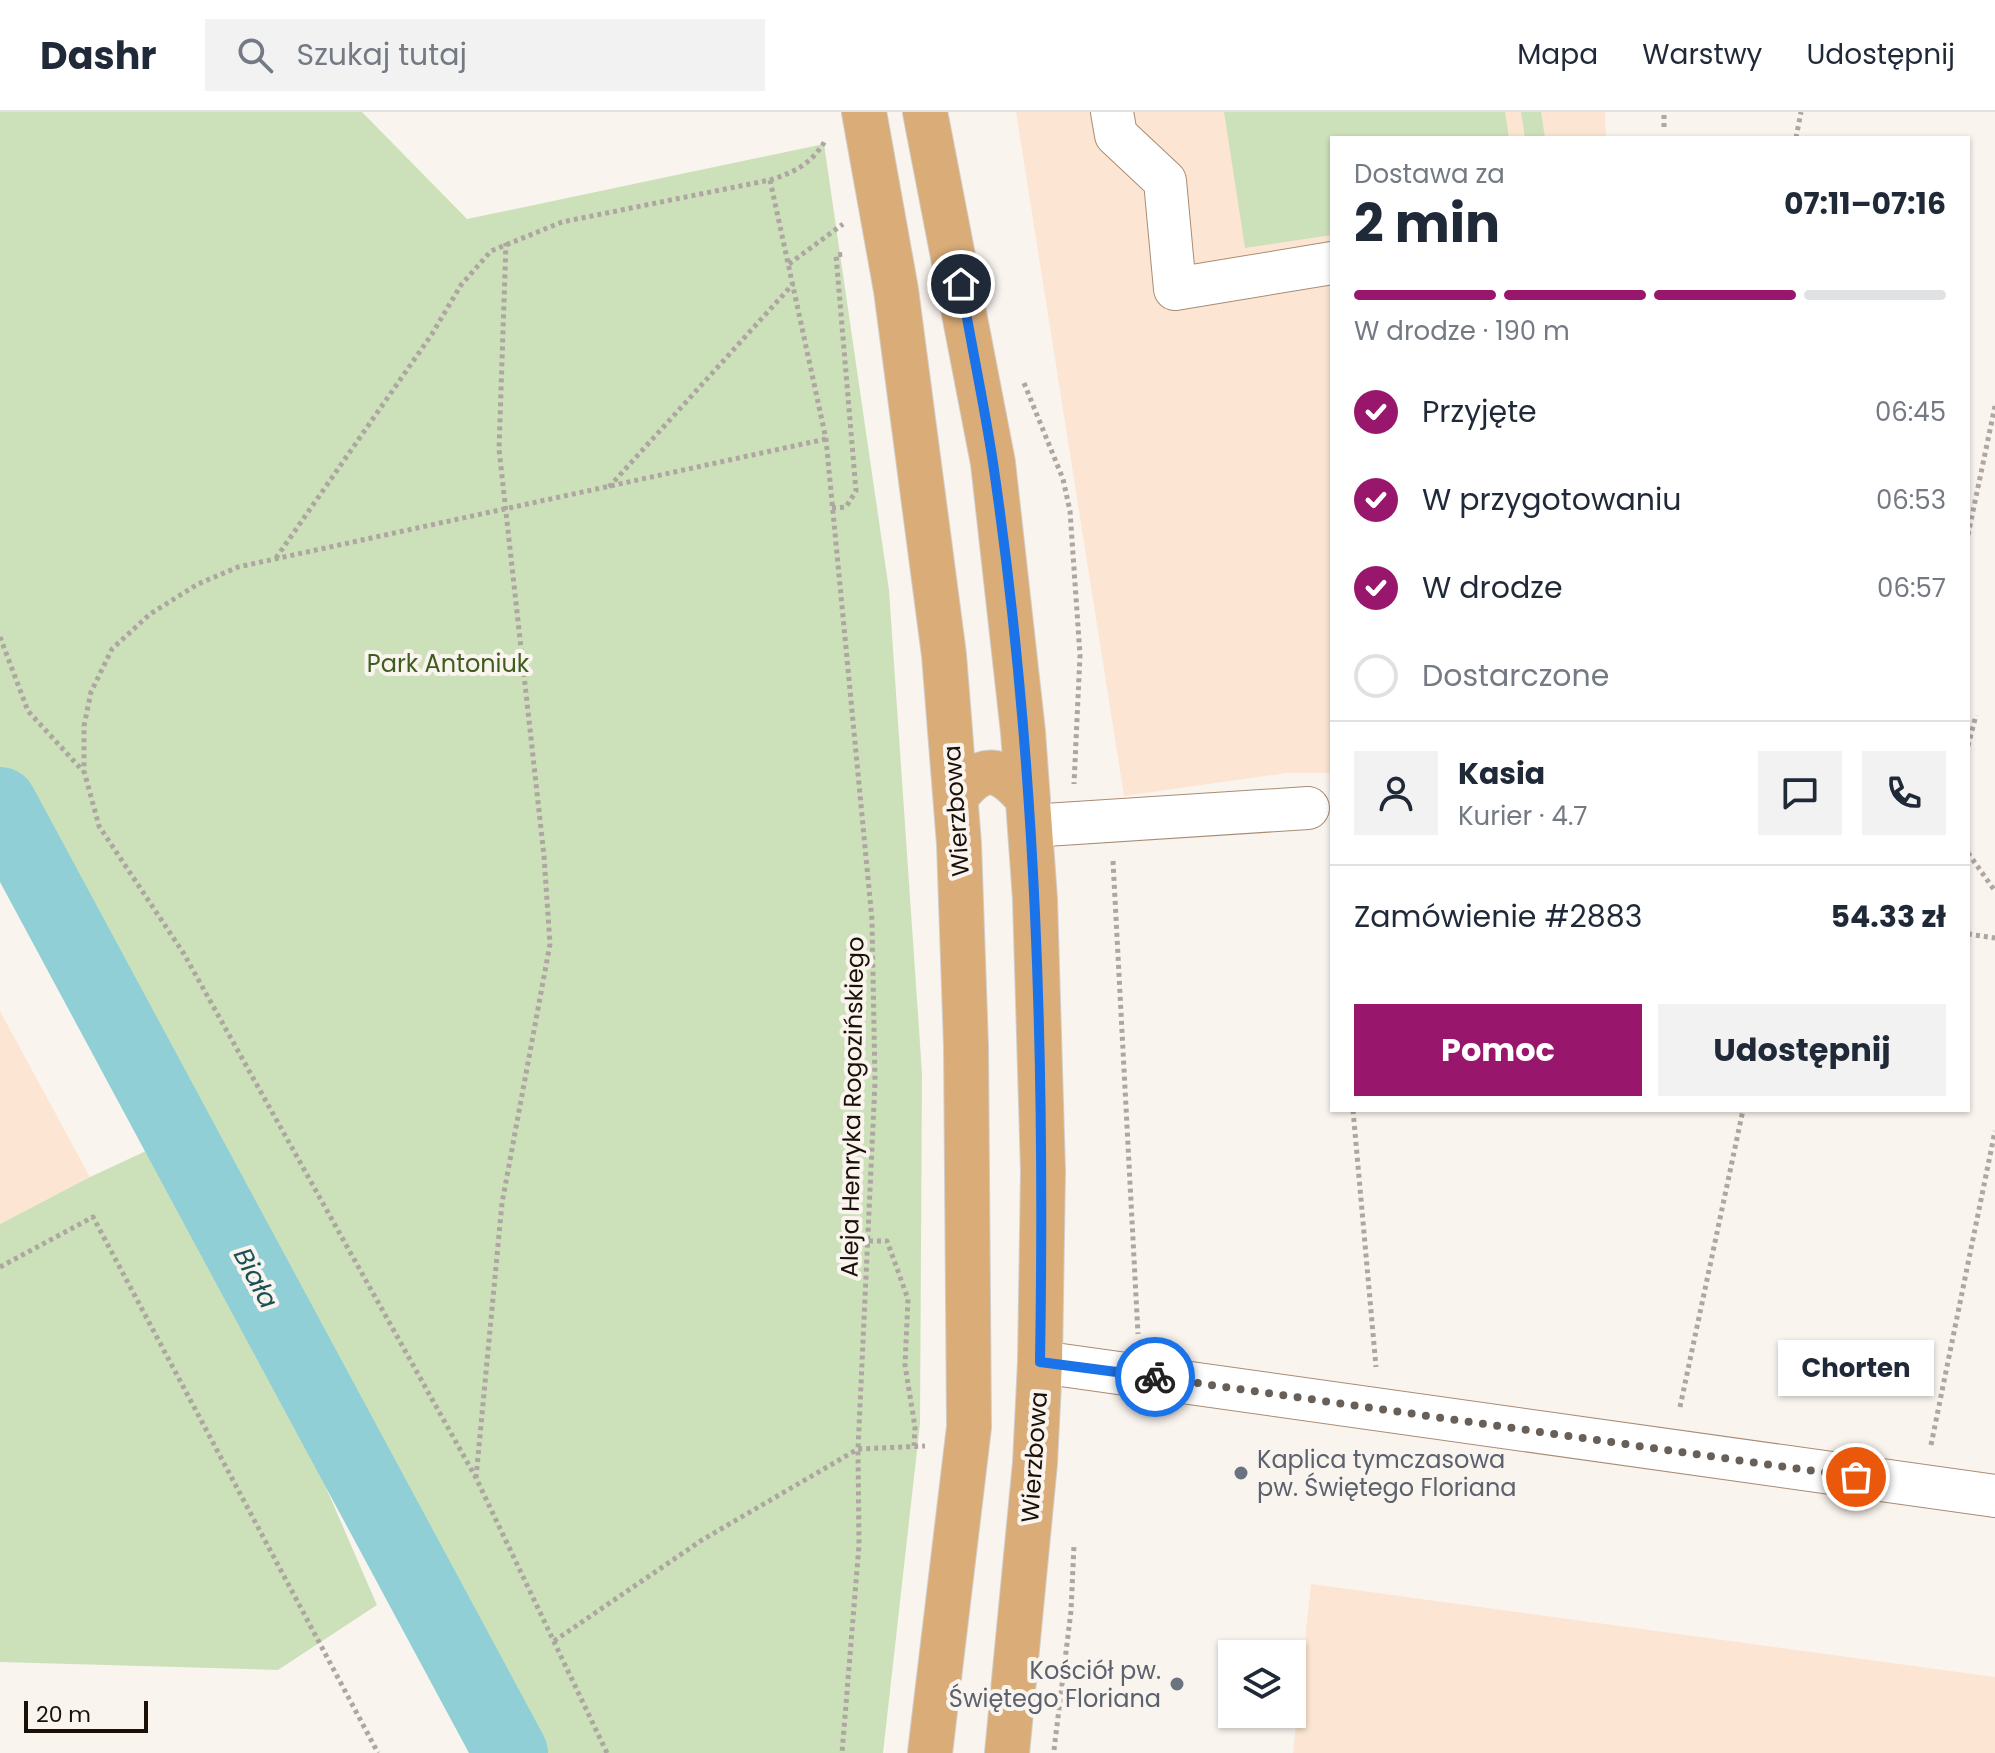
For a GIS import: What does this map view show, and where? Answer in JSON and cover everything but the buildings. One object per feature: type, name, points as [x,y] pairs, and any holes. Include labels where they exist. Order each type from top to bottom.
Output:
[{"type":"main road","name":"Wierzbowa","points":[[925,112],[993,463],[1029,812],[1043,1171],[1040,1362],[1035,1463],[1007,1753]]},
{"type":"main road","name":"Wierzbowa","points":[[846,124],[896,290],[944,655],[956,797],[966,1046],[969,1427],[930,1753]]},
{"type":"main road","points":[[956,797],[970,777],[985,772],[1003,774],[1029,812]]},
{"type":"street","points":[[1112,112],[1116,135],[1165,181],[1175,289],[1330,263]]},
{"type":"street","points":[[1029,812],[1111,821],[1308,808]]},
{"type":"street","points":[[1040,1362],[1995,1496]]},
{"type":"path","points":[[1664,112],[1664,127]]},
{"type":"path","points":[[1796,136],[1801,112]]},
{"type":"path","points":[[275,558],[432,334],[461,285],[491,251],[562,222],[770,180],[798,171],[846,124]]},
{"type":"path","name":"Aleja Henryka Rogozińskiego","points":[[770,180],[826,439],[872,920],[875,1082],[858,1449],[859,1545],[842,1753]]},
{"type":"path","points":[[789,264],[846,221]]},
{"type":"path","points":[[476,1478],[502,1203],[550,944],[544,856],[499,449],[506,243]]},
{"type":"path","points":[[832,508],[846,507],[856,491],[836,255],[852,254]]},
{"type":"path","points":[[609,487],[793,284]]},
{"type":"path","points":[[1970,525],[1995,406]]},
{"type":"path","points":[[607,1753],[476,1478],[199,981],[99,826],[84,771],[84,726],[91,692],[112,649],[150,614],[198,584],[238,567],[826,439]]},
{"type":"path","points":[[0,637],[28,711],[84,771]]},
{"type":"path","points":[[1970,738],[1976,715]]},
{"type":"path","points":[[1111,821],[1138,1335]]},
{"type":"path","points":[[1970,856],[1995,891]]},
{"type":"path","points":[[1970,934],[1995,938]]},
{"type":"path","points":[[1353,1112],[1376,1367]]},
{"type":"path","points":[[1680,1407],[1743,1112]]},
{"type":"path","points":[[1931,1445],[1995,1131]]},
{"type":"path","points":[[0,1267],[93,1217],[378,1753]]},
{"type":"path","points":[[554,1641],[702,1540],[858,1449],[914,1446],[905,1365],[908,1299],[887,1241],[869,1241]]},
{"type":"shaded area","points":[[1016,112],[1605,112],[1606,136],[1330,136],[1330,773],[1287,773],[1124,796]]},
{"type":"shaded area","points":[[0,1011],[90,1177],[0,1224]]},
{"type":"shaded area","points":[[1311,1584],[1995,1677],[1995,1753],[1293,1753],[1296,1728],[1306,1728],[1305,1640]]},
{"type":"green space","name":"Park Antoniuk","points":[[0,112],[362,112],[467,219],[824,144],[889,590],[922,1073],[920,1424],[883,1753],[522,1753],[486,1678],[322,1408],[140,1028],[83,921],[0,788]]},
{"type":"green space","points":[[1224,112],[1505,112],[1509,136],[1330,136],[1330,235],[1245,248]]},
{"type":"green space","points":[[1521,112],[1541,112],[1545,136],[1525,136]]},
{"type":"green space","points":[[174,1138],[377,1605],[278,1670],[0,1662],[0,1224]]},
{"type":"waterway","name":"Biała","points":[[0,804],[511,1753]]},
{"type":"way so far","points":[[1155,1377],[1856,1477]]},
{"type":"place","name":"Kaplica tymczasowa pw. Świętego Floriana","points":[[1241,1473]]},
{"type":"place","name":"Chorten","points":[[1856,1477]]},
{"type":"place","name":"Kościół pw. Świętego Floriana","points":[[1177,1684]]},
{"type":"route","points":[[961,284],[993,463],[1028,799],[1035,899],[1043,1171],[1040,1362],[1155,1377]]}]
